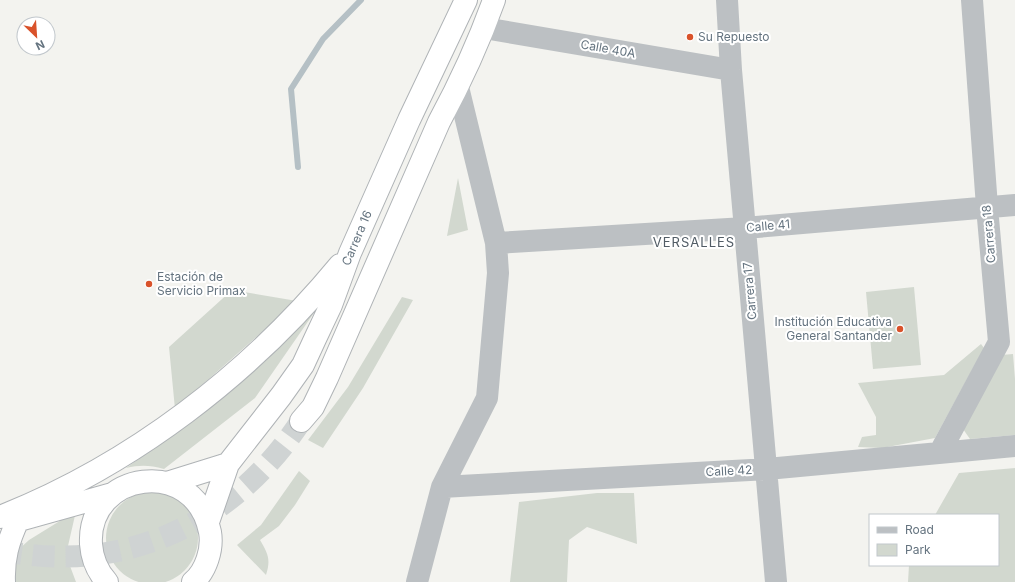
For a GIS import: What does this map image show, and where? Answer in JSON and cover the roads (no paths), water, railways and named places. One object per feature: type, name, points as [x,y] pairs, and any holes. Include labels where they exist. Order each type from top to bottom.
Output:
[{"type":"highway","name":"Carrera 16","points":[[208,522],[228,464],[302,365],[331,305],[350,253],[409,120],[462,9],[471,0]]},
{"type":"highway","points":[[301,421],[313,407],[327,378],[439,122],[458,87],[484,28],[494,0]]},
{"type":"highway","points":[[6,520],[40,499],[112,462],[186,412],[224,382],[260,350],[295,316],[350,253]]},
{"type":"highway","points":[[167,483],[228,464]]},
{"type":"highway","points":[[6,520],[112,494],[129,484],[148,480],[167,483],[185,491],[199,505],[208,522],[211,536],[210,551],[203,576]]},
{"type":"highway","points":[[107,582],[97,568],[91,553],[90,536],[94,521],[101,506],[112,494]]},
{"type":"highway","points":[[4,582],[6,549],[10,537],[6,520]]},
{"type":"street","name":"Carrera 17","points":[[727,0],[731,70],[776,582]]},
{"type":"street","name":"Carrera 18","points":[[940,452],[999,342],[986,207],[972,0]]},
{"type":"street","name":"Calle 40A","points":[[484,28],[731,70]]},
{"type":"street","points":[[417,582],[442,487],[487,398],[498,273],[496,243],[458,87]]},
{"type":"street","name":"Calle 41","points":[[496,243],[745,228],[1015,205]]},
{"type":"street","name":"Calle 42","points":[[442,487],[767,469],[1015,446]]},
{"type":"waterway","points":[[298,167],[291,89],[323,39],[361,0]]},
{"type":"tunnel","points":[[0,550],[45,556],[89,555],[131,548],[171,534],[208,514],[243,488],[274,457],[301,421]]},
{"type":"place","name":"Su Repuesto","points":[[690,37]]},
{"type":"place","name":"Estación de Servicio Primax","points":[[149,284]]},
{"type":"place","name":"Institución Educativa General Santander","points":[[900,329]]},
{"type":"district","name":"VERSALLES","points":[[694,242]]}]
